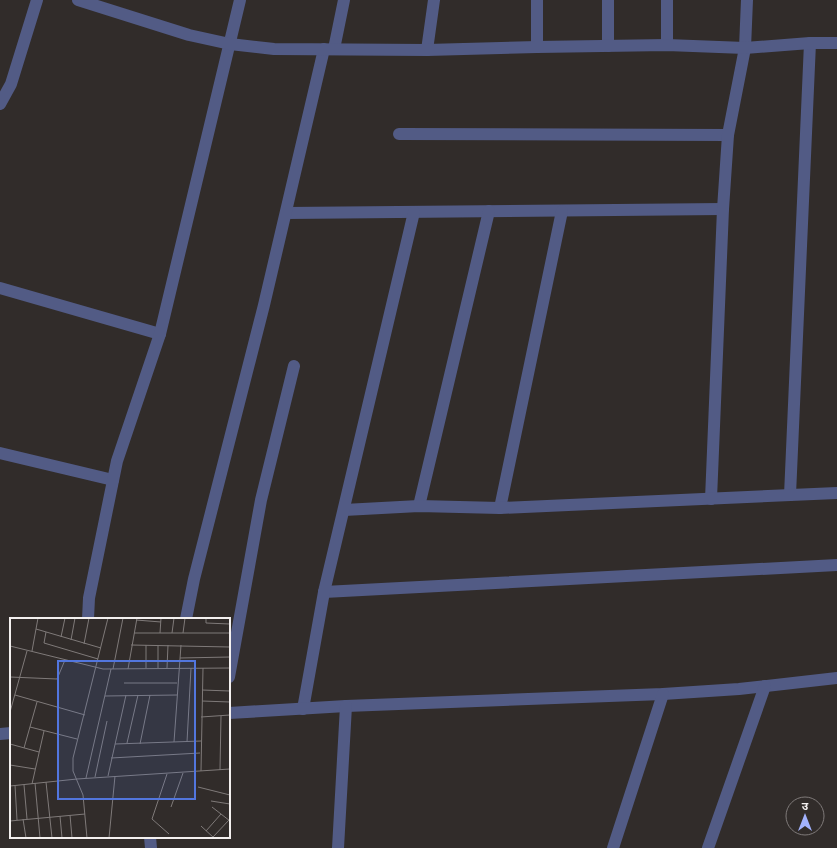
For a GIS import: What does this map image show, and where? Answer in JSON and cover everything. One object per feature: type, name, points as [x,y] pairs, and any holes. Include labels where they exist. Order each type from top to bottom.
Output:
[{"type":"street","points":[[0,104],[12,84],[37,0]]},
{"type":"street","points":[[78,0],[189,35],[230,44],[274,49],[427,50],[667,45],[745,48],[810,43],[837,43]]},
{"type":"street","points":[[88,618],[89,598],[117,461],[160,334],[240,0]]},
{"type":"street","points":[[186,618],[194,579],[286,213],[329,49],[344,0]]},
{"type":"street","points":[[427,50],[434,0]]},
{"type":"street","points":[[537,47],[538,0]]},
{"type":"street","points":[[608,0],[608,46]]},
{"type":"street","points":[[667,45],[668,0]]},
{"type":"street","points":[[711,499],[723,209],[728,135],[745,48],[747,0]]},
{"type":"street","points":[[790,495],[810,43]]},
{"type":"street","points":[[399,134],[728,135]]},
{"type":"street","points":[[286,213],[723,209]]},
{"type":"street","points":[[500,508],[562,210]]},
{"type":"street","points":[[419,506],[489,211]]},
{"type":"street","points":[[303,708],[324,592],[414,212]]},
{"type":"street","points":[[0,288],[160,334]]},
{"type":"street","points":[[230,671],[261,500],[294,366]]},
{"type":"street","points":[[0,453],[113,480]]},
{"type":"street","points":[[344,510],[419,506],[500,508],[837,493]]},
{"type":"street","points":[[324,592],[837,565]]},
{"type":"street","points":[[230,713],[346,706],[663,694],[765,686],[837,678]]},
{"type":"street","points":[[708,848],[765,686]]},
{"type":"street","points":[[613,848],[663,694]]},
{"type":"street","points":[[338,848],[346,706]]},
{"type":"street","points":[[0,734],[10,733]]},
{"type":"street","points":[[150,838],[151,848]]}]
